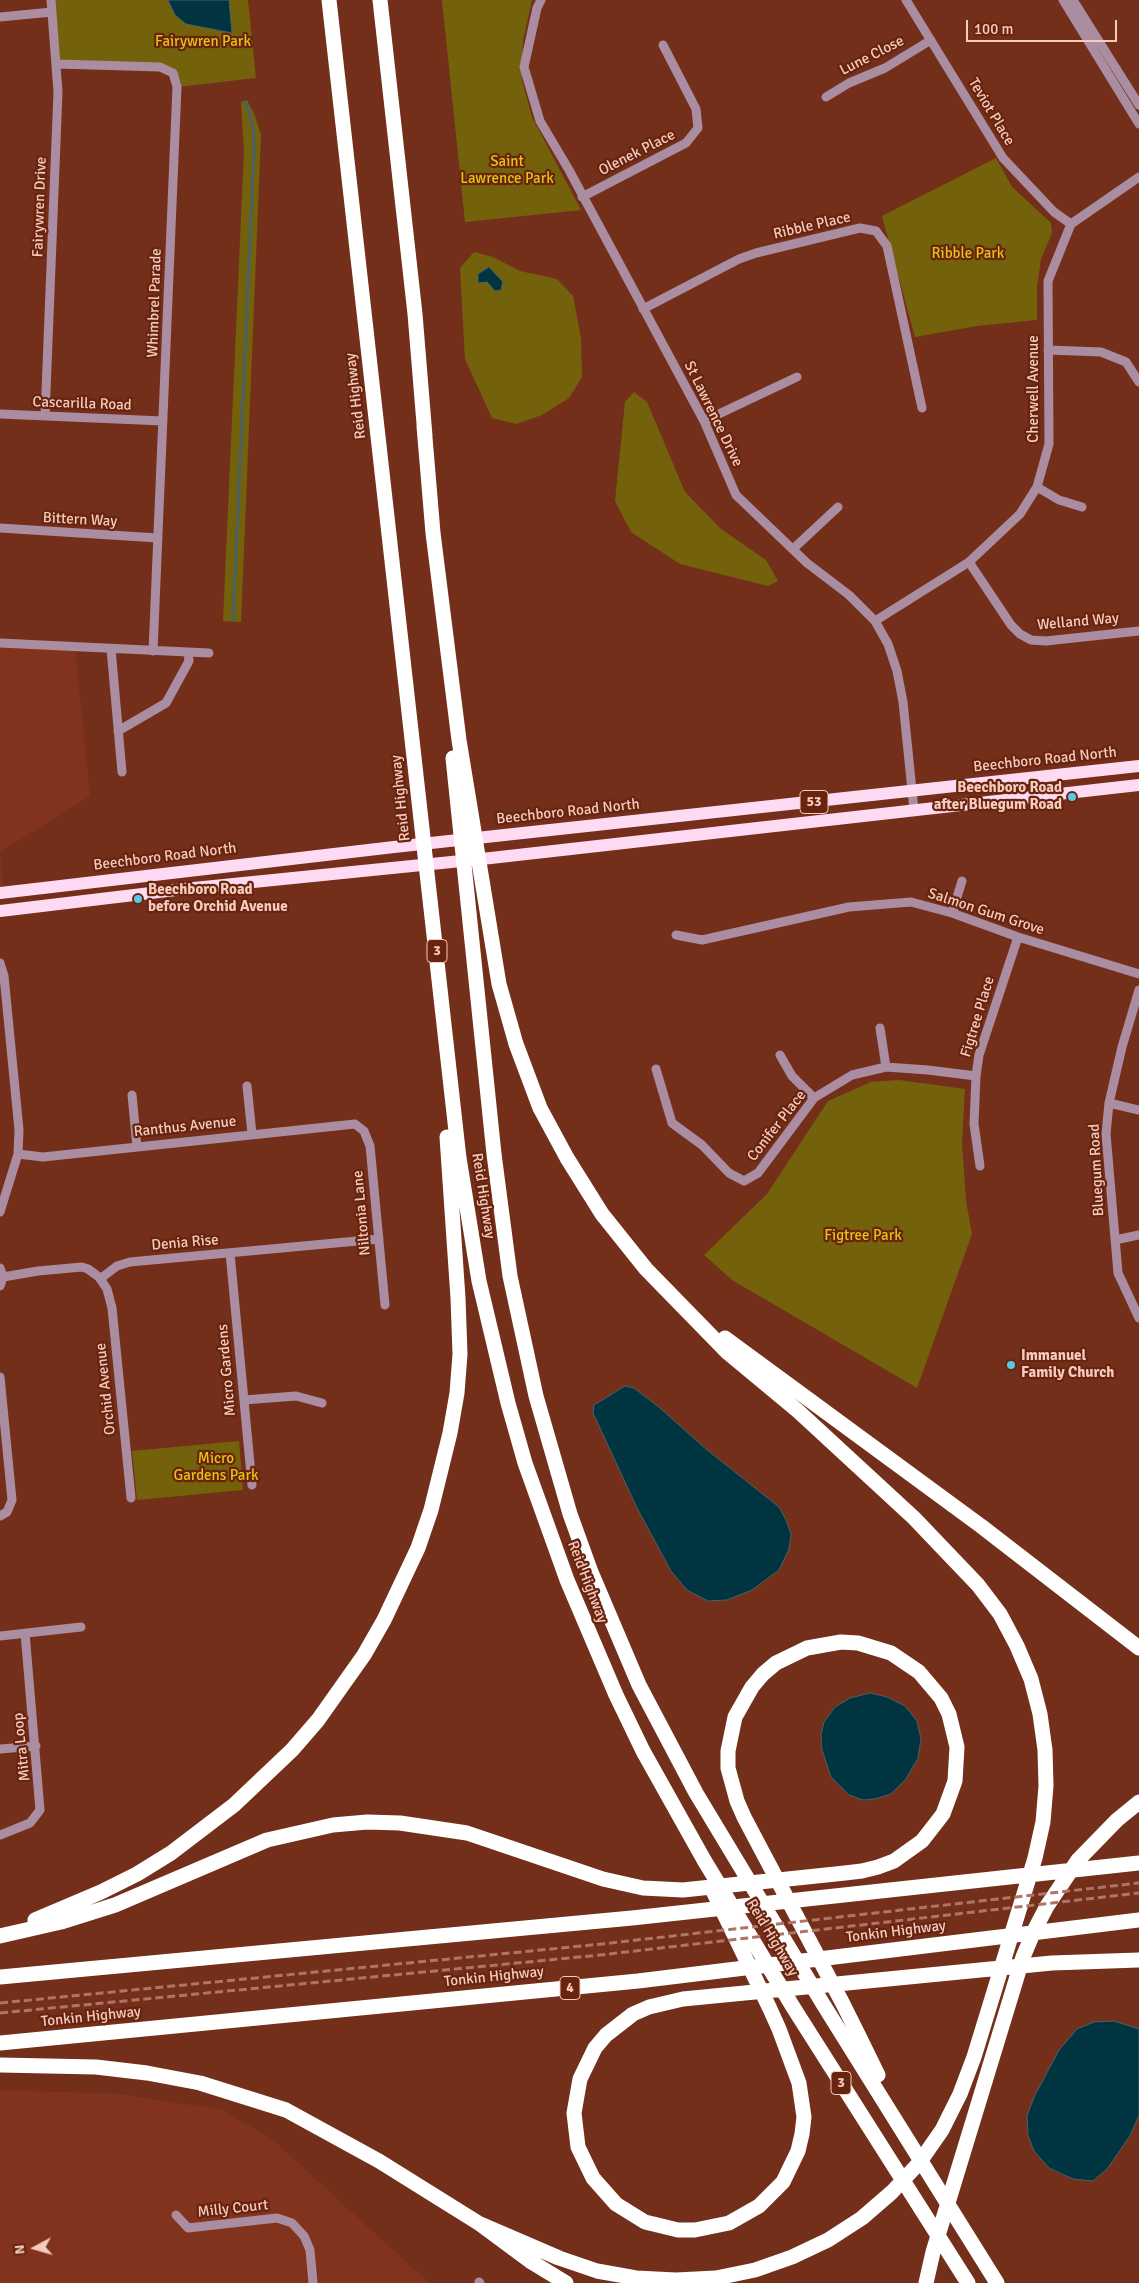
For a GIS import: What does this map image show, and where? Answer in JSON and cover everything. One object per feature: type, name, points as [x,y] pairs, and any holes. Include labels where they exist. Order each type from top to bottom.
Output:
[{"type":"highway","name":"Reid Highway","points":[[329,0],[459,1158],[468,1220],[492,1342],[508,1403],[542,1514],[570,1589],[616,1695],[673,1806],[702,1860],[968,2283]]},
{"type":"highway","name":"Reid Highway","points":[[380,0],[415,314],[462,858],[501,1215],[522,1336],[538,1404],[570,1514],[614,1628],[666,1740],[823,2004],[997,2283]]},
{"type":"highway","points":[[425,430],[433,533],[459,740],[499,984],[516,1044],[540,1108],[566,1158],[602,1214],[646,1269],[727,1352],[798,1411],[914,1518],[978,1585],[1000,1614],[1017,1646],[1031,1679],[1042,1723],[1045,1750],[1046,1786],[1043,1822],[1035,1855],[974,2057],[960,2094],[942,2130],[919,2163],[892,2192],[862,2218],[828,2240],[792,2257],[755,2270],[716,2278],[676,2280],[636,2278],[597,2271],[559,2258],[480,2224]]},
{"type":"highway","points":[[0,1931],[65,1909],[136,1874],[170,1853],[234,1805],[292,1750],[324,1712],[364,1655],[402,1585],[421,1538],[442,1472],[450,1433],[460,1354],[437,951]]},
{"type":"highway","points":[[686,1309],[982,1526],[1139,1648]]},
{"type":"highway","points":[[0,1936],[61,1922],[116,1905],[267,1840],[316,1828],[367,1822],[417,1824],[467,1833],[603,1879],[643,1888],[683,1890],[862,1871],[878,1867],[894,1861],[922,1841],[943,1814],[955,1781],[957,1747],[949,1714],[941,1698],[920,1672],[906,1661],[875,1647],[841,1642],[815,1646],[791,1654],[776,1663],[752,1687],[735,1717],[730,1734],[728,1768],[737,1802],[763,1853],[842,2002],[906,2136]]},
{"type":"highway","points":[[926,2283],[933,2252],[1023,1957],[1047,1906],[1061,1882],[1087,1850],[1117,1820],[1139,1802]]},
{"type":"highway","points":[[702,1860],[770,2009],[799,2083],[804,2117],[798,2151],[783,2182],[759,2206],[745,2216],[729,2223],[696,2230],[678,2230],[653,2224],[630,2214],[616,2204],[593,2178],[578,2147],[574,2113],[576,2096],[583,2071],[595,2048],[619,2024],[641,2010],[665,2002],[693,1998],[1052,1962],[1139,1960]]},
{"type":"highway","points":[[0,1977],[632,1918],[1139,1863]]},
{"type":"highway","name":"Tonkin Highway","points":[[0,2043],[638,1981],[1139,1920]]},
{"type":"highway","points":[[0,2065],[96,2067],[147,2073],[200,2083],[253,2098],[286,2110],[379,2161],[480,2224],[530,2262],[566,2283]]},
{"type":"main road","name":"Beechboro Road North","points":[[0,893],[394,847],[1139,766]]},
{"type":"main road","name":"53","points":[[0,911],[184,889],[491,858],[1139,785]]},
{"type":"street","name":"Fairywren Drive","points":[[45,416],[58,92],[51,0]]},
{"type":"street","name":"St Lawrence Drive","points":[[541,0],[537,8],[524,67],[540,121],[704,420],[736,495],[793,549],[849,594],[875,621],[888,644],[897,671],[903,702],[914,810]]},
{"type":"street","name":"Teviot Place","points":[[906,0],[1003,158],[1054,212],[1071,224]]},
{"type":"street","points":[[1063,0],[1139,124]]},
{"type":"street","points":[[1073,0],[1139,106]]},
{"type":"street","points":[[0,17],[52,12]]},
{"type":"street","name":"Lune Close","points":[[826,97],[849,83],[885,68],[931,40]]},
{"type":"street","name":"Olenek Place","points":[[582,196],[686,143],[698,128],[696,109],[663,45]]},
{"type":"street","name":"Whimbrel Parade","points":[[57,64],[160,67],[173,73],[177,87],[153,651]]},
{"type":"street","points":[[1071,224],[1139,177]]},
{"type":"street","name":"Cherwell Avenue","points":[[875,621],[969,562],[1020,514],[1037,487],[1049,444],[1048,281],[1071,224]]},
{"type":"street","name":"Ribble Place","points":[[643,309],[756,252],[860,228],[876,231],[887,246],[922,408]]},
{"type":"street","points":[[1048,350],[1101,352],[1126,362],[1139,382]]},
{"type":"street","points":[[704,420],[797,376]]},
{"type":"street","name":"Cascarilla Road","points":[[0,414],[163,421]]},
{"type":"street","points":[[1037,487],[1059,500],[1082,507]]},
{"type":"street","points":[[793,549],[838,506]]},
{"type":"street","name":"Bittern Way","points":[[0,528],[158,538]]},
{"type":"street","name":"Welland Way","points":[[969,562],[1011,625],[1031,640],[1046,641],[1139,631]]},
{"type":"street","points":[[0,643],[208,654]]},
{"type":"street","points":[[110,649],[122,772]]},
{"type":"street","points":[[118,731],[166,703],[189,661],[188,653]]},
{"type":"street","points":[[952,913],[962,882]]},
{"type":"street","name":"Salmon Gum Grove","points":[[676,935],[702,940],[849,907],[911,902],[952,913],[1018,937],[1139,974]]},
{"type":"street","name":"Figtree Place","points":[[980,1166],[974,1124],[979,1055],[1018,937]]},
{"type":"street","points":[[0,963],[4,976],[18,1103],[18,1154],[0,1212]]},
{"type":"street","name":"Bluegum Road","points":[[1139,990],[1122,1047],[1109,1103],[1106,1134],[1118,1273],[1139,1318]]},
{"type":"street","points":[[880,1028],[886,1068]]},
{"type":"street","points":[[780,1055],[792,1076],[814,1098]]},
{"type":"street","name":"Conifer Place","points":[[656,1069],[672,1123],[684,1130],[729,1173],[744,1181],[758,1173],[814,1098],[852,1075],[886,1068],[928,1070],[976,1076]]},
{"type":"street","points":[[246,1086],[252,1134]]},
{"type":"street","points":[[132,1095],[137,1147]]},
{"type":"street","points":[[1109,1103],[1139,1110]]},
{"type":"street","name":"Ranthus Avenue","points":[[18,1154],[43,1157],[355,1124]]},
{"type":"street","name":"Niltonia Lane","points":[[355,1124],[364,1131],[370,1146],[385,1305]]},
{"type":"street","points":[[1115,1240],[1139,1235]]},
{"type":"street","name":"Denia Rise","points":[[100,1280],[117,1266],[130,1262],[379,1238]]},
{"type":"street","name":"Micro Gardens","points":[[230,1253],[252,1485]]},
{"type":"street","points":[[1,1277],[76,1267],[88,1269],[100,1280]]},
{"type":"street","name":"Orchid Avenue","points":[[100,1280],[107,1290],[112,1308],[131,1498]]},
{"type":"street","points":[[0,1377],[12,1500],[7,1512],[0,1516]]},
{"type":"street","points":[[244,1400],[296,1396],[322,1403]]},
{"type":"street","points":[[0,1636],[81,1627]]},
{"type":"street","name":"Mitra Loop","points":[[0,1835],[30,1822],[40,1810],[25,1633]]},
{"type":"street","points":[[0,1750],[36,1746]]},
{"type":"street","name":"Milly Court","points":[[176,2215],[188,2228],[277,2218],[292,2224],[304,2236],[310,2250],[313,2283]]},
{"type":"shaded area","points":[[0,643],[75,647],[90,796],[0,852]]},
{"type":"shaded area","points":[[0,852],[4,893],[0,893]]},
{"type":"shaded area","points":[[0,2090],[120,2094],[223,2110],[274,2141],[429,2283],[0,2283]]},
{"type":"green space","name":"Fairywren Park","points":[[51,0],[248,0],[256,78],[177,87],[173,73],[160,67],[57,64]]},
{"type":"green space","name":"Saint Lawrence Park","points":[[442,0],[532,0],[523,41],[522,80],[532,117],[581,210],[465,222]]},
{"type":"green space","points":[[247,100],[261,135],[241,622],[223,621],[244,151],[241,102]]},
{"type":"green space","name":"Ribble Park","points":[[996,158],[1012,187],[1051,223],[1052,233],[1041,259],[1037,287],[1037,320],[977,326],[915,337],[882,216]]},
{"type":"green space","points":[[474,252],[493,257],[520,271],[557,279],[573,296],[581,338],[582,377],[569,398],[542,415],[516,424],[492,418],[465,359],[460,268]]},
{"type":"green space","points":[[634,392],[647,402],[685,492],[721,529],[766,560],[778,581],[768,586],[680,564],[631,532],[615,501],[625,402]]},
{"type":"green space","name":"Figtree Park","points":[[899,1080],[965,1089],[962,1142],[966,1201],[972,1234],[917,1388],[732,1280],[704,1255],[767,1194],[828,1101],[871,1082]]},
{"type":"green space","name":"Micro Gardens Park","points":[[239,1441],[243,1490],[137,1500],[132,1451]]},
{"type":"water","points":[[168,0],[229,0],[232,33],[186,24],[175,15]]},
{"type":"water","points":[[489,267],[503,282],[501,290],[495,291],[487,282],[478,283],[478,274]]},
{"type":"water","points":[[625,1386],[634,1388],[660,1408],[706,1449],[779,1507],[791,1534],[789,1549],[779,1570],[752,1590],[727,1600],[708,1601],[687,1590],[671,1571],[637,1508],[593,1413],[594,1405]]},
{"type":"water","points":[[870,1693],[887,1697],[905,1706],[917,1721],[921,1739],[918,1758],[906,1779],[891,1794],[875,1799],[863,1800],[849,1795],[831,1777],[822,1750],[821,1735],[824,1722],[835,1707],[850,1698]]},
{"type":"water","points":[[1114,2021],[1139,2029],[1139,2115],[1130,2136],[1107,2169],[1093,2181],[1073,2179],[1049,2168],[1034,2151],[1028,2135],[1027,2116],[1034,2097],[1059,2050],[1077,2029],[1094,2022]]},
{"type":"waterway","points":[[233,620],[254,151],[253,127],[246,102]]},
{"type":"railway","points":[[0,2003],[602,1944],[1139,1883]]},
{"type":"railway","points":[[0,2013],[600,1955],[1139,1893]]},
{"type":"place","name":"Beechboro Road after Bluegum Road","points":[[1072,797]]},
{"type":"place","name":"Beechboro Road before Orchid Avenue","points":[[138,899]]},
{"type":"place","name":"Immanuel Family Church","points":[[1011,1365]]}]
